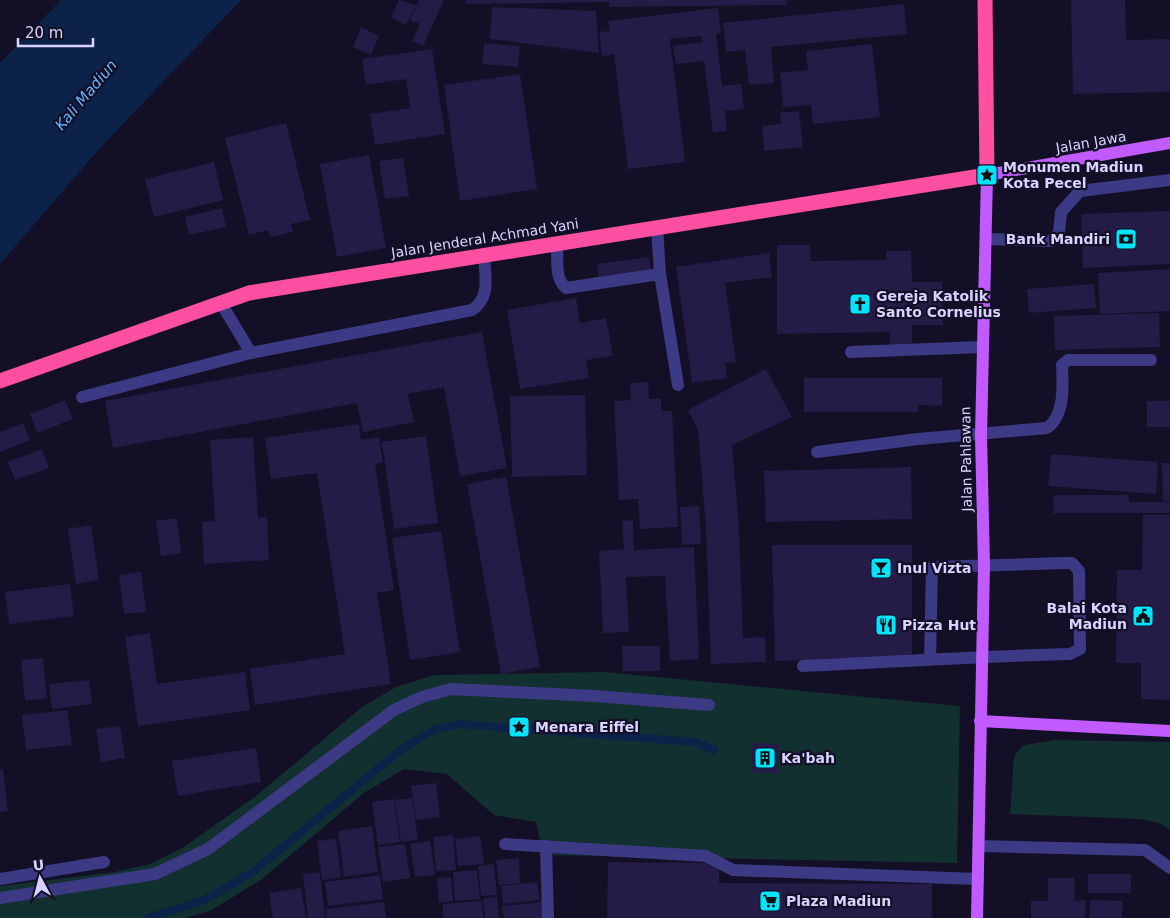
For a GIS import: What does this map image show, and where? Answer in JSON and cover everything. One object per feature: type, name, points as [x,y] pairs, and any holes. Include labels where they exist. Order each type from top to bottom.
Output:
[{"type":"highway","name":"Jalan Pahlawan","points":[[985,0],[987,175]]},
{"type":"highway","name":"Jalan Jenderal Achmad Yani","points":[[0,381],[249,293],[987,175]]},
{"type":"main road","name":"Jalan Jawa","points":[[987,175],[1170,143]]},
{"type":"main road","name":"Jalan Pahlawan","points":[[977,918],[984,566],[981,435],[982,347],[987,175]]},
{"type":"main road","points":[[980,721],[1170,730]]},
{"type":"street","points":[[986,239],[1051,241],[1059,232],[1061,212],[1080,191],[1170,180]]},
{"type":"street","points":[[658,227],[660,274],[678,385]]},
{"type":"street","points":[[557,243],[558,275],[560,283],[566,288],[660,274]]},
{"type":"street","points":[[82,397],[251,353],[472,310],[480,305],[486,295],[484,255]]},
{"type":"street","points":[[221,302],[251,353]]},
{"type":"street","points":[[851,352],[982,347]]},
{"type":"street","points":[[818,452],[918,439],[981,435],[1024,428],[1047,428],[1053,423],[1060,410],[1062,365],[1068,360],[1151,360]]},
{"type":"street","points":[[803,666],[930,660],[982,656],[1070,654],[1080,648],[1079,571],[1075,566],[1066,563],[932,567],[930,660]]},
{"type":"street","points":[[0,898],[155,874],[208,849],[394,710],[422,696],[451,689],[595,696],[710,705]]},
{"type":"street","points":[[505,844],[706,856],[733,870],[978,879]]},
{"type":"street","points":[[546,846],[548,918]]},
{"type":"street","points":[[979,846],[1145,850],[1170,868]]},
{"type":"street","points":[[0,880],[104,862]]},
{"type":"green space","points":[[605,672],[960,706],[957,863],[543,855],[536,822],[494,815],[447,774],[404,769],[364,793],[261,880],[210,911],[185,918],[0,918],[0,886],[115,872],[150,864],[184,847],[256,796],[362,707],[396,687],[434,675]]},
{"type":"green space","points":[[1055,740],[1170,742],[1170,830],[1160,823],[1140,819],[1010,814],[1014,756],[1024,745]]},
{"type":"water","name":"Kali Madiun","points":[[61,0],[241,0],[100,148],[0,264],[0,63]]},
{"type":"building","points":[[399,0],[416,5],[406,25],[391,17]]},
{"type":"building","points":[[419,0],[444,0],[423,46],[412,41],[420,24],[410,20]]},
{"type":"building","points":[[466,0],[787,0],[787,5],[609,7],[609,2],[466,4]]},
{"type":"building","points":[[1071,0],[1125,0],[1126,40],[1170,39],[1170,92],[1073,94]]},
{"type":"building","points":[[904,4],[907,34],[771,47],[774,83],[749,85],[745,50],[726,52],[723,23]]},
{"type":"building","points":[[492,7],[596,11],[599,53],[490,39]]},
{"type":"building","points":[[718,8],[721,33],[716,34],[722,86],[741,84],[744,109],[725,111],[727,131],[713,133],[704,61],[676,64],[673,46],[702,42],[701,36],[670,39],[685,162],[628,169],[614,54],[602,56],[599,32],[610,31],[608,21]]},
{"type":"building","points":[[361,27],[379,36],[371,55],[353,47]]},
{"type":"building","points":[[484,43],[520,46],[518,67],[482,64]]},
{"type":"building","points":[[872,44],[880,117],[813,124],[811,105],[783,107],[780,73],[808,70],[806,51]]},
{"type":"building","points":[[432,49],[445,134],[375,145],[370,114],[410,108],[406,79],[366,85],[362,59]]},
{"type":"building","points":[[520,74],[537,189],[460,201],[444,85]]},
{"type":"building","points":[[799,111],[803,147],[764,151],[762,126],[781,124],[780,113]]},
{"type":"building","points":[[286,123],[310,220],[291,224],[293,232],[270,237],[268,230],[249,235],[225,138]]},
{"type":"building","points":[[369,155],[386,248],[337,257],[320,164]]},
{"type":"building","points":[[403,158],[409,196],[385,199],[379,161]]},
{"type":"building","points":[[214,162],[223,200],[154,217],[145,179]]},
{"type":"building","points":[[222,208],[226,227],[189,235],[185,217]]},
{"type":"building","name":"Bank Mandiri","points":[[1170,211],[1170,264],[1083,268],[1081,214]]},
{"type":"building","name":"Gereja Katolik Santo Cornelius","points":[[777,245],[810,245],[811,261],[886,260],[886,251],[911,251],[912,282],[942,282],[943,325],[912,325],[912,347],[890,347],[890,332],[777,334]]},
{"type":"building","points":[[769,253],[772,277],[725,283],[736,362],[725,363],[727,378],[692,383],[676,267]]},
{"type":"building","points":[[649,257],[651,271],[599,278],[597,264]]},
{"type":"building","points":[[1170,269],[1170,311],[1100,314],[1098,273]]},
{"type":"building","points":[[1094,284],[1096,308],[1029,313],[1027,289]]},
{"type":"building","points":[[576,298],[580,323],[606,318],[613,356],[586,360],[589,378],[520,389],[507,310]]},
{"type":"building","points":[[1159,313],[1160,347],[1055,350],[1054,316]]},
{"type":"building","points":[[482,332],[507,468],[460,476],[444,387],[408,394],[414,422],[363,432],[357,403],[113,448],[105,401]]},
{"type":"building","points":[[766,369],[792,417],[732,445],[739,528],[743,638],[765,637],[766,662],[711,664],[706,529],[698,430],[688,410]]},
{"type":"building","points":[[804,378],[942,378],[942,406],[918,405],[918,412],[804,412]]},
{"type":"building","points":[[648,382],[649,399],[661,398],[661,411],[672,411],[678,527],[640,529],[638,499],[619,500],[614,401],[631,400],[630,383]]},
{"type":"building","points":[[585,395],[587,475],[512,477],[510,396]]},
{"type":"building","points":[[65,400],[73,419],[37,433],[30,414]]},
{"type":"building","points":[[1147,401],[1170,401],[1170,427],[1147,427]]},
{"type":"building","points":[[23,423],[30,440],[0,452],[0,432]]},
{"type":"building","points":[[359,424],[361,440],[379,437],[383,462],[375,464],[394,590],[377,593],[391,684],[255,705],[250,669],[345,654],[317,473],[271,479],[265,438]]},
{"type":"building","points":[[426,436],[438,523],[394,529],[382,442]]},
{"type":"building","points":[[253,437],[258,518],[267,517],[269,560],[204,564],[202,522],[215,521],[210,440]]},
{"type":"building","points":[[42,449],[49,468],[15,480],[8,462]]},
{"type":"building","points":[[1051,454],[1158,462],[1156,494],[1048,486]]},
{"type":"building","points":[[1162,463],[1170,463],[1170,501],[1163,501]]},
{"type":"building","points":[[911,467],[912,519],[766,522],[764,471]]},
{"type":"building","points":[[506,477],[540,667],[501,674],[467,484]]},
{"type":"building","points":[[1054,495],[1129,495],[1129,502],[1170,502],[1170,513],[1053,513]]},
{"type":"building","points":[[699,506],[701,544],[682,545],[680,507]]},
{"type":"building","name":"Balai Kota Madiun","points":[[1143,515],[1170,515],[1170,700],[1141,699],[1141,663],[1116,663],[1117,570],[1142,570]]},
{"type":"building","points":[[177,518],[181,553],[161,556],[156,521]]},
{"type":"building","points":[[633,520],[634,550],[694,547],[699,659],[670,661],[665,576],[626,577],[629,632],[603,633],[599,551],[624,549],[622,521]]},
{"type":"building","points":[[91,525],[99,580],[76,584],[68,529]]},
{"type":"building","points":[[441,531],[460,652],[410,660],[392,538]]},
{"type":"building","points":[[772,545],[912,545],[912,656],[775,661]]},
{"type":"building","points":[[141,572],[146,612],[124,614],[119,575]]},
{"type":"building","points":[[70,584],[74,616],[9,624],[5,592]]},
{"type":"building","points":[[150,633],[157,684],[245,672],[250,710],[138,726],[125,637]]},
{"type":"building","points":[[622,646],[660,646],[660,671],[623,671]]},
{"type":"building","points":[[43,658],[47,698],[25,701],[21,660]]},
{"type":"building","points":[[89,680],[92,704],[52,709],[49,684]]},
{"type":"building","points":[[67,710],[72,745],[26,750],[22,715]]},
{"type":"building","points":[[120,726],[125,758],[101,762],[96,729]]},
{"type":"building","name":"Ka'bah","points":[[752,743],[779,744],[777,774],[751,772]]},
{"type":"building","points":[[256,748],[261,782],[178,796],[172,761]]},
{"type":"building","points":[[0,769],[3,769],[8,811],[0,812]]},
{"type":"building","points":[[436,783],[440,817],[416,820],[411,786]]},
{"type":"building","points":[[412,798],[418,840],[401,842],[395,800]]},
{"type":"building","points":[[394,799],[400,842],[378,845],[372,802]]},
{"type":"building","points":[[372,826],[378,872],[344,877],[338,831]]},
{"type":"building","points":[[453,835],[456,870],[436,871],[433,837]]},
{"type":"building","points":[[480,836],[484,864],[458,866],[455,839]]},
{"type":"building","points":[[336,839],[341,877],[322,880],[317,841]]},
{"type":"building","points":[[430,841],[435,875],[415,877],[410,844]]},
{"type":"building","points":[[405,844],[410,878],[383,882],[378,847]]},
{"type":"building","points":[[519,858],[520,883],[499,885],[496,860]]},
{"type":"building","name":"Plaza Madiun","points":[[608,862],[719,863],[719,883],[932,884],[932,918],[607,918]]},
{"type":"building","points":[[494,864],[497,895],[481,896],[478,866]]},
{"type":"building","points":[[477,870],[480,899],[455,901],[453,872]]},
{"type":"building","points":[[320,872],[325,918],[308,918],[303,874]]},
{"type":"building","points":[[1088,874],[1131,874],[1131,893],[1088,893]]},
{"type":"building","points":[[380,875],[383,899],[328,906],[325,882]]},
{"type":"building","points":[[451,877],[453,901],[439,903],[437,878]]},
{"type":"building","points":[[1048,878],[1074,878],[1075,901],[1086,900],[1085,918],[1031,918],[1031,901],[1048,901]]},
{"type":"building","points":[[537,882],[540,900],[503,904],[501,886]]},
{"type":"building","points":[[301,888],[306,918],[273,918],[269,893]]},
{"type":"building","points":[[497,897],[499,918],[485,918],[483,899]]},
{"type":"building","points":[[1090,900],[1123,901],[1122,918],[1089,918]]},
{"type":"building","points":[[482,901],[483,918],[443,918],[443,904]]},
{"type":"building","points":[[384,902],[386,918],[327,918],[326,909]]},
{"type":"building","points":[[541,902],[543,918],[504,918],[502,906]]},
{"type":"waterway","points":[[148,918],[204,900],[253,872],[404,747],[436,729],[459,724],[695,742],[714,750]]},
{"type":"place","name":"Monumen Madiun Kota Pecel","points":[[987,175]]},
{"type":"place","name":"Bank Mandiri","points":[[1126,239]]},
{"type":"place","name":"Gereja Katolik Santo Cornelius","points":[[860,304]]},
{"type":"place","name":"Inul Vizta","points":[[881,568]]},
{"type":"place","name":"Balai Kota Madiun","points":[[1143,616]]},
{"type":"place","name":"Pizza Hut","points":[[886,625]]},
{"type":"place","name":"Menara Eiffel","points":[[519,727]]},
{"type":"place","name":"Ka'bah","points":[[765,758]]},
{"type":"place","name":"Plaza Madiun","points":[[770,901]]}]
